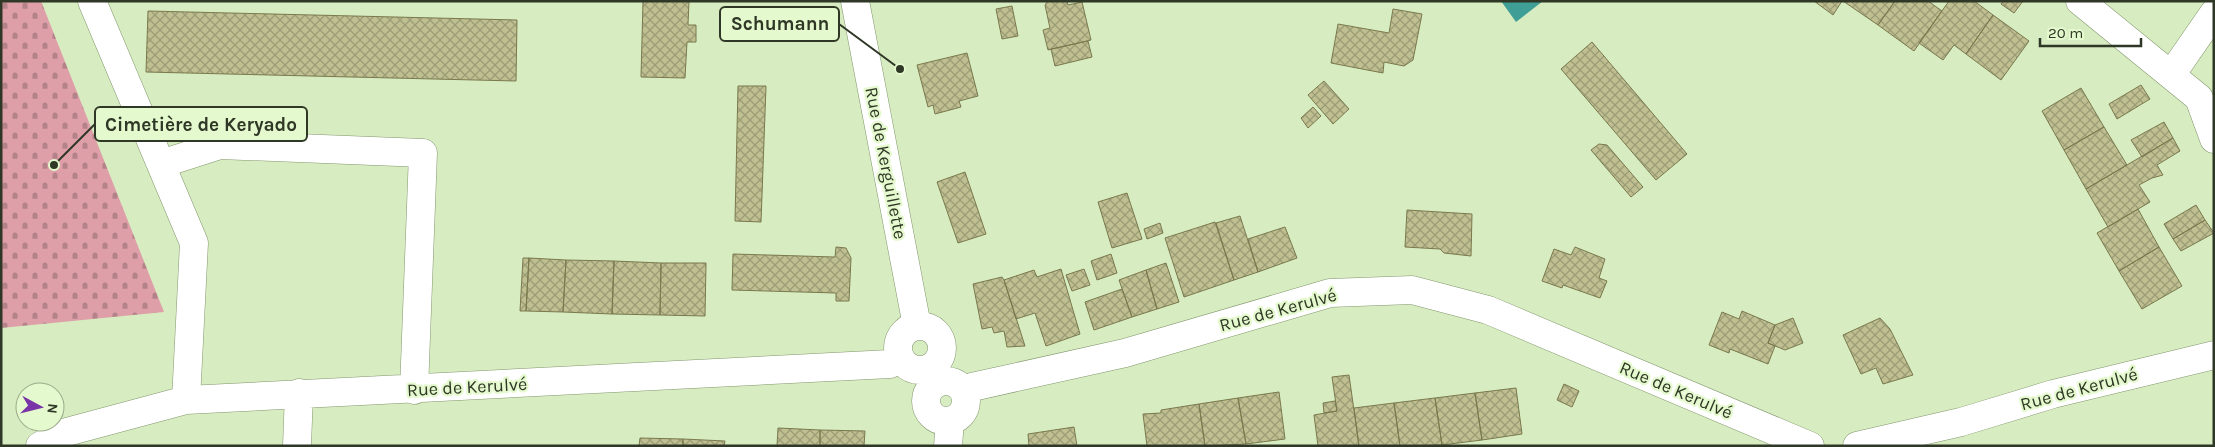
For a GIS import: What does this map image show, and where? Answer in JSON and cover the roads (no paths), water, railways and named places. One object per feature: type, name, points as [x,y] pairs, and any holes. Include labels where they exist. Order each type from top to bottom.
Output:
[{"type":"street","points":[[92,1],[194,243],[186,400]]},
{"type":"street","name":"Rue de Kerguillette","points":[[855,1],[917,326]]},
{"type":"street","points":[[2080,1],[2199,98],[2214,139]]},
{"type":"street","points":[[2172,75],[2214,13]]},
{"type":"street","points":[[161,164],[220,145],[423,153],[414,390]]},
{"type":"street","name":"Rue de Kerulvé","points":[[928,391],[938,382],[951,380],[961,388],[972,387],[1126,353],[1330,293],[1412,290],[1488,310],[1810,446]]},
{"type":"street","points":[[924,326],[936,332],[940,338],[942,351],[961,388],[964,411],[956,420],[949,433],[928,410],[926,404],[928,391],[905,363],[898,345],[900,338],[910,328],[924,326]]},
{"type":"street","points":[[905,363],[924,370],[936,364],[942,351]]},
{"type":"street","name":"Rue de Kerulvé","points":[[1857,446],[1962,422],[2053,394],[2214,355]]},
{"type":"street","name":"Rue de Kerulvé","points":[[40,446],[63,434],[186,400],[299,393],[414,390],[905,363]]},
{"type":"street","points":[[297,446],[299,393]]},
{"type":"water","points":[[1501,1],[1543,1],[1516,22]]},
{"type":"place","name":"Schumann","points":[[900,69]]},
{"type":"place","name":"Cimetière de Keryado","points":[[54,165]]}]
